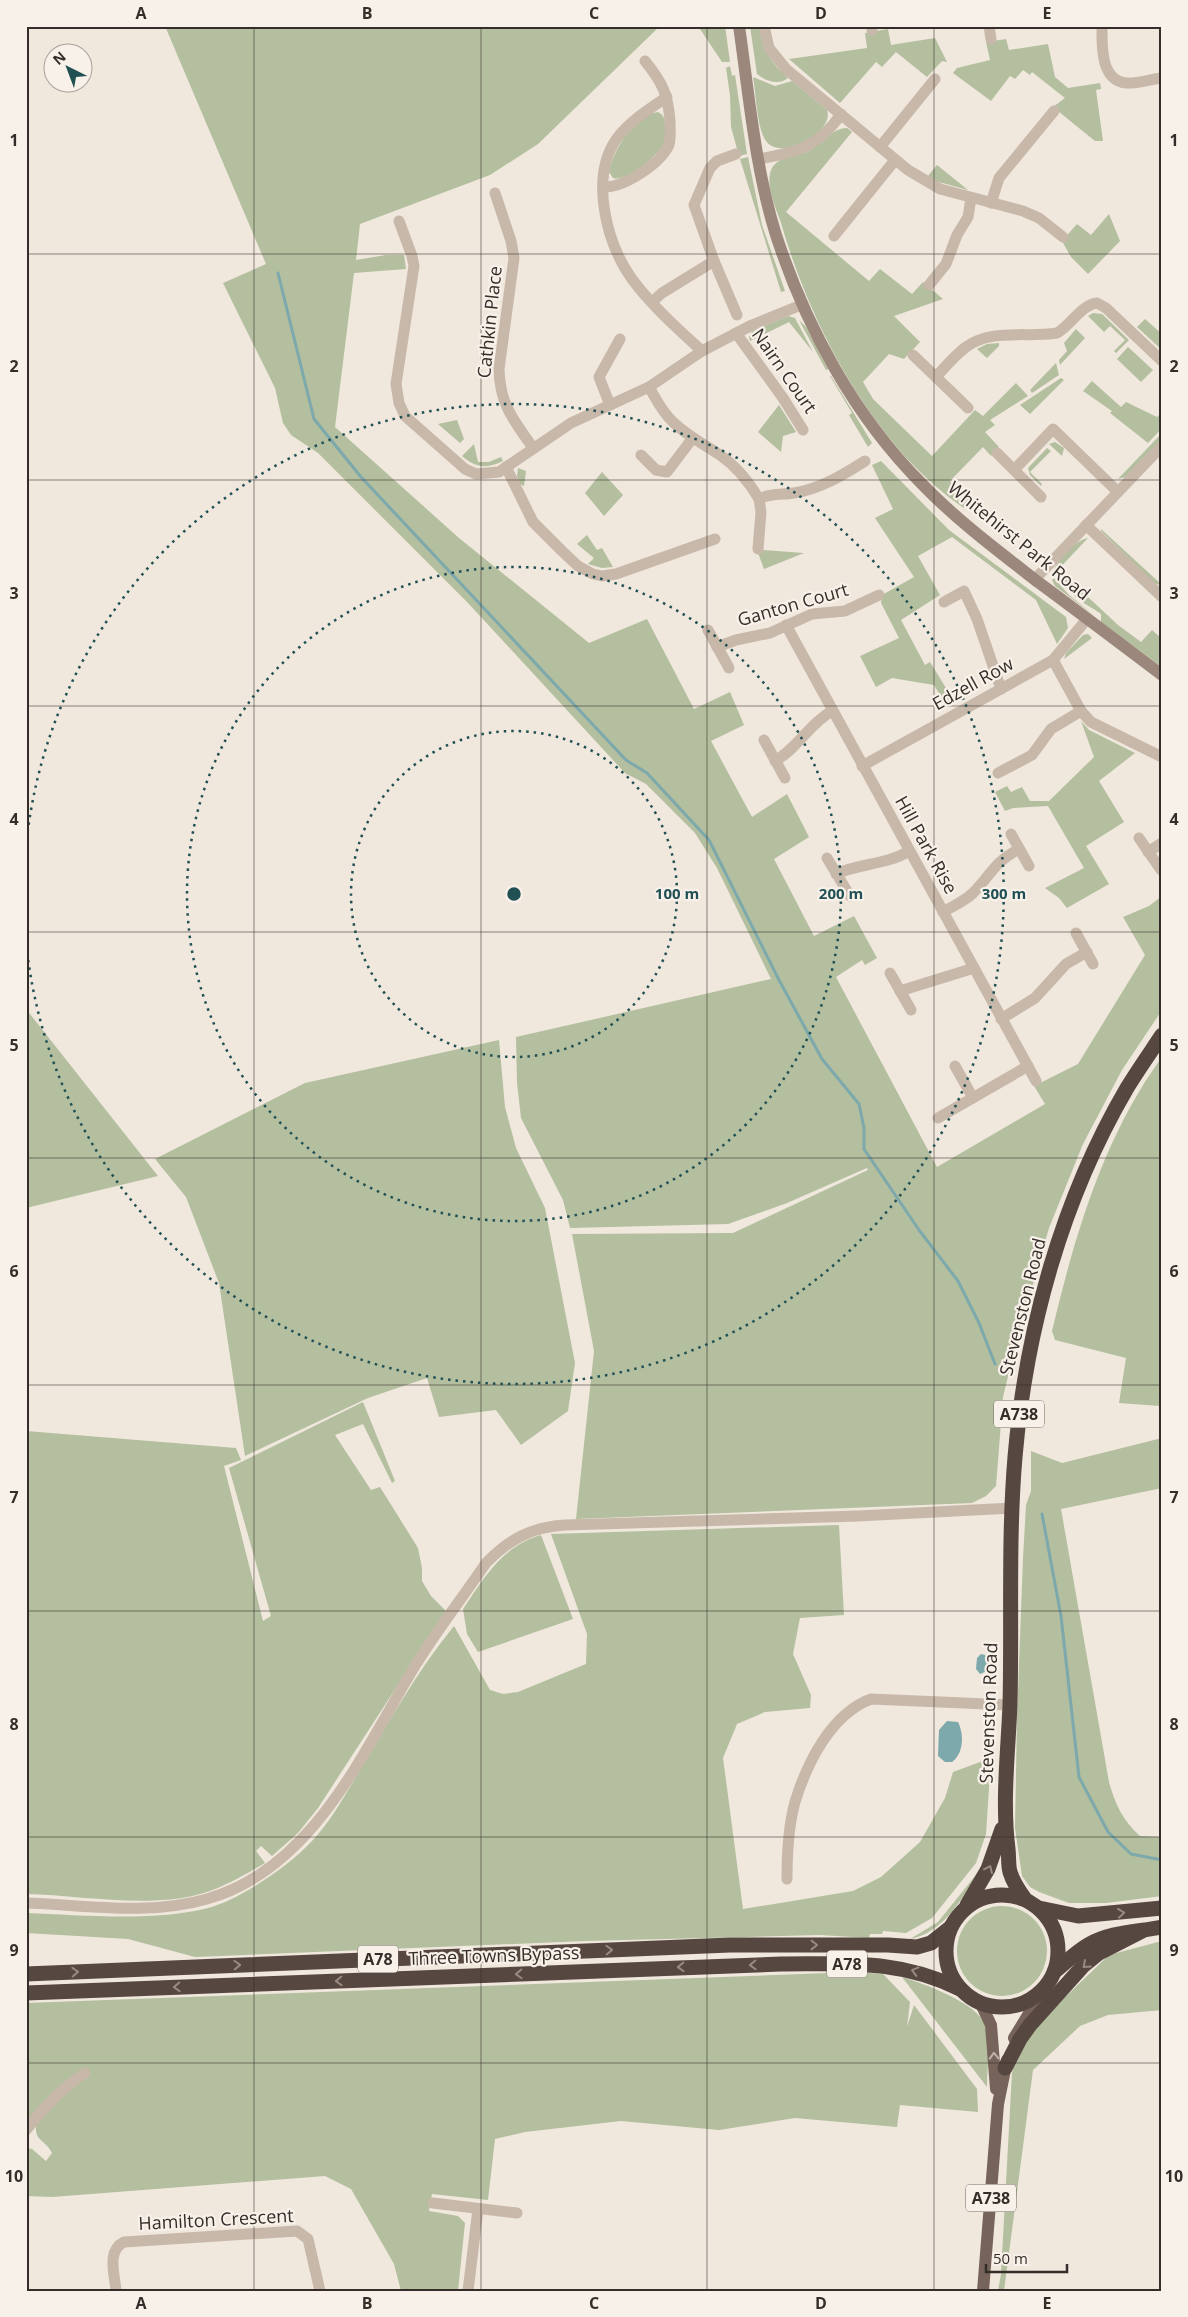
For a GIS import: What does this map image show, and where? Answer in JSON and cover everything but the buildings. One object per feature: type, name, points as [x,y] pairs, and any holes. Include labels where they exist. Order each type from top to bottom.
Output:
[{"type":"highway","name":"Stevenston Road","points":[[1004,1822],[1010,1705],[1015,1458],[1023,1382],[1037,1320],[1061,1234],[1076,1191],[1100,1138],[1127,1088],[1162,1035]]},
{"type":"highway","name":"A738","points":[[1004,1822],[1010,1870],[1017,1888],[1026,1899]]},
{"type":"highway","name":"A738","points":[[963,1910],[988,1869],[1004,1822]]},
{"type":"highway","name":"A78","points":[[1008,1894],[1026,1899],[1039,1908],[1050,1922],[1058,1940],[1058,1959],[1054,1972],[1044,1989],[1027,2002],[1010,2007],[991,2007],[981,2004],[960,1989],[949,1971],[946,1960],[946,1938],[950,1928],[963,1910],[975,1901],[992,1895],[1008,1894]]},
{"type":"highway","name":"A78","points":[[1039,1908],[1078,1916],[1162,1908]]},
{"type":"highway","name":"Three Towns Bypass","points":[[26,1974],[730,1945],[888,1945],[917,1947],[931,1943],[950,1928]]},
{"type":"highway","name":"A78","points":[[1054,1972],[1088,1945],[1100,1939],[1123,1933],[1162,1928]]},
{"type":"highway","points":[[1005,2068],[1020,2039],[1030,2025],[1083,1966],[1099,1953],[1142,1931]]},
{"type":"highway","name":"Three Towns Bypass","points":[[26,1993],[782,1964],[896,1967],[922,1973],[960,1989]]},
{"type":"main road","name":"A738","points":[[983,2291],[998,2104],[1005,2068],[1015,2035],[1044,1989]]},
{"type":"main road","name":"A738","points":[[981,2004],[991,2025],[993,2035],[998,2104]]},
{"type":"street","name":"Whitehirst Park Road","points":[[739,26],[759,159],[776,233],[801,305],[848,390],[896,456],[957,518],[1162,675]]},
{"type":"street","points":[[764,26],[766,40],[774,56],[786,69],[895,160],[924,181],[940,189],[1023,211],[1039,218],[1063,237]]},
{"type":"street","points":[[989,26],[991,39]]},
{"type":"street","points":[[1102,26],[1105,65],[1111,74],[1127,83],[1162,78]]},
{"type":"street","points":[[603,187],[618,185],[640,174],[667,148],[670,140],[667,97],[662,85],[645,61]]},
{"type":"street","points":[[880,147],[935,79]]},
{"type":"street","points":[[667,97],[635,120],[616,140],[605,165],[604,206],[617,252],[633,280],[652,302],[702,350]]},
{"type":"street","points":[[991,203],[999,178],[1054,112]]},
{"type":"street","points":[[759,159],[792,153],[812,144],[841,114]]},
{"type":"street","points":[[736,154],[717,161],[710,168],[694,205],[714,261],[737,315]]},
{"type":"street","points":[[834,236],[895,160]]},
{"type":"street","name":"Cathkin Place","points":[[494,193],[511,241],[514,258],[499,369],[499,385],[502,400],[509,413],[534,448]]},
{"type":"street","points":[[929,285],[946,264],[957,235],[968,217],[971,198]]},
{"type":"street","points":[[399,221],[414,266],[396,384],[401,410],[410,422],[471,472],[476,474],[491,474],[506,467],[571,423],[649,387],[702,350],[801,305]]},
{"type":"street","points":[[652,302],[662,293],[714,261]]},
{"type":"street","points":[[936,377],[965,347],[974,342],[994,337],[1044,336],[1057,333],[1066,328],[1084,308],[1097,303],[1106,308],[1162,361]]},
{"type":"street","name":"Nairn Court","points":[[736,333],[783,398],[803,430]]},
{"type":"street","points":[[610,405],[599,377],[620,339]]},
{"type":"street","points":[[913,355],[968,408]]},
{"type":"street","points":[[649,387],[663,411],[692,439],[728,462],[752,487],[759,499],[761,512],[758,549]]},
{"type":"street","points":[[1014,470],[1053,429],[1118,492]]},
{"type":"street","points":[[640,455],[656,470],[667,472],[692,439]]},
{"type":"street","points":[[1035,579],[1162,446]]},
{"type":"street","points":[[997,453],[1041,497]]},
{"type":"street","points":[[759,499],[821,486],[842,476],[865,461]]},
{"type":"street","points":[[506,467],[533,522],[578,566],[593,574],[602,576],[616,574],[716,539]]},
{"type":"street","points":[[1086,525],[1162,597]]},
{"type":"street","points":[[944,602],[964,591],[977,619],[1001,689]]},
{"type":"street","name":"Ganton Court","points":[[717,647],[736,640],[770,633],[812,614],[845,611],[879,595]]},
{"type":"street","name":"Edzell Row","points":[[862,766],[1053,660],[1087,618]]},
{"type":"street","name":"Hill Park Rise","points":[[786,626],[1036,1081]]},
{"type":"street","points":[[708,630],[729,668]]},
{"type":"street","points":[[1053,660],[1081,711],[1096,726],[1162,757]]},
{"type":"street","points":[[775,760],[785,755],[818,721],[832,711]]},
{"type":"street","points":[[998,773],[1032,754],[1051,730],[1081,711]]},
{"type":"street","points":[[764,740],[785,778]]},
{"type":"street","points":[[1011,834],[1029,866]]},
{"type":"street","points":[[1139,838],[1160,870]]},
{"type":"street","points":[[1148,852],[1162,843]]},
{"type":"street","points":[[943,912],[971,895],[993,868],[1008,855],[1019,849]]},
{"type":"street","points":[[836,874],[846,870],[886,862],[909,851]]},
{"type":"street","points":[[827,858],[850,896]]},
{"type":"street","points":[[1076,933],[1094,964]]},
{"type":"street","points":[[1001,1019],[1035,998],[1060,969],[1087,952]]},
{"type":"street","points":[[900,991],[974,968]]},
{"type":"street","points":[[890,973],[911,1010]]},
{"type":"street","points":[[955,1066],[973,1098]]},
{"type":"street","points":[[938,1118],[1028,1066]]},
{"type":"street","points":[[26,1903],[142,1908],[172,1906],[207,1899],[235,1888],[261,1874],[304,1838],[318,1821],[349,1776],[417,1663],[486,1563],[509,1542],[524,1534],[539,1528],[558,1525],[1013,1508]]},
{"type":"street","points":[[787,1879],[788,1844],[795,1802],[814,1758],[835,1724],[855,1706],[871,1699],[1010,1705]]},
{"type":"street","points":[[26,2130],[48,2103],[67,2085],[85,2073]]},
{"type":"street","points":[[433,2203],[517,2213]]},
{"type":"street","points":[[468,2291],[478,2209]]},
{"type":"street","name":"Hamilton Crescent","points":[[116,2291],[113,2256],[116,2247],[124,2242],[297,2230],[308,2239],[320,2291]]},
{"type":"green space","points":[[165,26],[660,26],[538,144],[490,175],[360,224],[356,260],[386,255],[404,255],[406,269],[354,273],[335,427],[459,538],[589,643],[647,619],[694,709],[730,692],[744,725],[711,741],[752,817],[787,794],[809,837],[774,859],[814,936],[854,916],[877,958],[865,965],[862,960],[836,977],[937,1167],[1045,1104],[1034,1086],[1078,1064],[1145,955],[1123,917],[1149,906],[1162,896],[1162,1010],[1122,1070],[1083,1144],[1049,1228],[1003,1397],[996,1486],[986,1496],[972,1503],[576,1519],[594,1351],[572,1234],[733,1233],[868,1170],[867,1168],[787,1203],[728,1224],[570,1228],[563,1200],[521,1118],[517,1083],[516,1037],[771,979],[717,868],[695,833],[646,784],[625,773],[468,603],[318,453],[291,435],[283,423],[275,388],[223,283],[266,264]]},
{"type":"green space","points":[[698,26],[725,26],[730,62],[722,62]]},
{"type":"green space","points":[[750,26],[759,26],[768,55],[788,78],[780,82],[772,82],[757,74]]},
{"type":"green space","points":[[888,29],[891,45],[935,38],[947,62],[942,61],[927,77],[896,52],[882,67],[876,62],[840,103],[789,59],[867,48],[865,33]]},
{"type":"green space","points":[[1006,39],[1009,50],[1048,44],[1055,77],[1068,88],[1100,83],[1101,89],[1096,90],[1103,141],[1095,141],[1053,107],[1065,98],[1032,72],[1030,75],[1023,70],[1015,79],[1010,76],[991,101],[953,73],[957,68],[990,60],[986,42]]},
{"type":"green space","points":[[730,66],[732,76],[735,75],[747,154],[739,156],[731,127],[730,95],[726,68]]},
{"type":"green space","points":[[753,77],[775,86],[792,81],[827,110],[827,119],[823,128],[805,142],[783,148],[773,147],[766,141],[761,128]]},
{"type":"green space","points":[[658,112],[665,121],[665,141],[662,147],[650,160],[634,172],[619,178],[613,178],[609,172],[611,163],[626,135],[641,120]]},
{"type":"green space","points":[[847,128],[852,132],[786,212],[869,281],[880,269],[912,294],[923,282],[943,299],[894,316],[920,342],[904,359],[889,354],[863,382],[873,399],[932,456],[975,410],[983,416],[1016,383],[1028,396],[990,420],[995,425],[985,432],[999,447],[991,456],[983,447],[950,481],[970,502],[964,508],[931,482],[901,452],[874,418],[850,381],[828,342],[809,302],[774,203],[769,181],[775,164],[784,158],[809,151],[832,133]]},
{"type":"green space","points":[[748,157],[762,225],[785,291],[781,292],[740,159]]},
{"type":"green space","points":[[937,165],[968,190],[935,181],[928,176]]},
{"type":"green space","points":[[1109,214],[1120,241],[1088,274],[1071,257],[1062,241],[1077,224],[1091,235]]},
{"type":"green space","points":[[1093,313],[1102,314],[1129,340],[1116,353],[1114,351],[1125,340],[1110,326],[1104,332],[1088,316]]},
{"type":"green space","points":[[788,316],[795,318],[813,352],[789,322],[750,341],[749,337],[752,331]]},
{"type":"green space","points":[[1145,319],[1162,334],[1162,350],[1137,327]]},
{"type":"green space","points":[[799,320],[806,327],[828,369],[826,370]]},
{"type":"green space","points":[[1076,329],[1085,338],[1060,365],[1059,360],[1067,351],[1064,343]]},
{"type":"green space","points":[[999,343],[999,346],[987,358],[977,349],[987,344]]},
{"type":"green space","points":[[1128,347],[1153,370],[1141,382],[1117,359]]},
{"type":"green space","points":[[1056,363],[1059,375],[1032,393],[1030,390]]},
{"type":"green space","points":[[830,376],[872,443],[868,447],[849,415],[852,413]]},
{"type":"green space","points":[[1061,378],[1064,380],[1030,414],[1020,405]]},
{"type":"green space","points":[[1092,381],[1121,407],[1126,402],[1157,417],[1162,413],[1162,428],[1148,443],[1110,413],[1112,411],[1083,391]]},
{"type":"green space","points":[[779,405],[796,432],[783,436],[781,452],[758,432]]},
{"type":"green space","points":[[457,420],[464,439],[460,443],[438,424]]},
{"type":"green space","points":[[1162,433],[1162,439],[1125,477],[1118,479]]},
{"type":"green space","points":[[1055,442],[1064,448],[1062,456],[1049,444]]},
{"type":"green space","points":[[474,444],[478,462],[489,462],[501,457],[503,461],[487,466],[472,463],[462,456]]},
{"type":"green space","points":[[1047,448],[1051,451],[1030,472],[1042,484],[1041,486],[1030,475],[1028,468]]},
{"type":"green space","points":[[881,461],[949,530],[1066,617],[1068,628],[1057,644],[1036,600],[952,537],[918,556],[940,595],[901,620],[925,665],[930,662],[954,701],[946,705],[934,685],[892,678],[876,687],[860,656],[899,638],[881,603],[882,595],[914,577],[875,518],[893,509],[872,465]]},
{"type":"green space","points":[[518,468],[526,471],[524,486],[520,484],[517,476]]},
{"type":"green space","points":[[602,472],[623,495],[604,516],[585,493]]},
{"type":"green space","points":[[1101,529],[1162,585],[1155,584]]},
{"type":"green space","points":[[587,535],[597,550],[602,548],[613,567],[602,568],[588,564],[594,558],[577,544]]},
{"type":"green space","points":[[1088,538],[1052,576],[1053,571],[1065,553],[1083,539]]},
{"type":"green space","points":[[763,550],[804,553],[764,569],[758,553]]},
{"type":"green space","points":[[1061,572],[1118,625],[1141,642],[1152,630],[1162,639],[1162,667],[1101,622],[1101,614],[1075,596],[1064,585]]},
{"type":"green space","points":[[1054,578],[1069,595],[1095,616],[1055,586],[1052,580]]},
{"type":"green space","points":[[1088,634],[1092,638],[1064,659],[1066,653],[1083,635]]},
{"type":"green space","points":[[1081,721],[1089,730],[1135,753],[1099,781],[1124,822],[1086,846],[1109,884],[1067,908],[1059,898],[1045,888],[1084,868],[1048,806],[1013,808],[1005,811],[995,792],[1007,786],[1011,792],[1022,787],[1030,801],[1049,801],[1094,757]]},
{"type":"green space","points":[[26,1009],[158,1176],[26,1208]]},
{"type":"green space","points":[[499,1040],[505,1107],[516,1148],[545,1208],[575,1363],[568,1411],[521,1445],[496,1410],[439,1417],[427,1378],[368,1398],[245,1456],[219,1283],[186,1197],[155,1159],[305,1083]]},
{"type":"green space","points":[[1162,1057],[1162,1435],[1160,1406],[1119,1403],[1126,1358],[1055,1340],[1052,1331],[1081,1223],[1107,1154],[1141,1088]]},
{"type":"green space","points":[[363,1402],[395,1481],[392,1483],[363,1424],[335,1435],[371,1490],[380,1487],[418,1548],[422,1568],[422,1581],[431,1596],[446,1611],[318,1808],[298,1833],[272,1856],[261,1846],[256,1851],[265,1863],[229,1883],[207,1892],[186,1897],[140,1901],[26,1894],[26,1431],[236,1448],[241,1460],[224,1466],[263,1621],[271,1616],[229,1468]]},
{"type":"green space","points":[[1162,1438],[1162,1488],[1061,1509],[1109,1782],[1120,1812],[1134,1830],[1140,1836],[1162,1837],[1162,1896],[1106,1903],[1069,1903],[1030,1887],[1022,1876],[1015,1828],[1023,1558],[1026,1505],[1031,1491],[1031,1451],[1062,1463]]},
{"type":"green space","points":[[839,1525],[844,1615],[800,1618],[793,1654],[811,1695],[810,1708],[765,1712],[737,1724],[723,1758],[743,1909],[853,1891],[881,1877],[920,1842],[945,1798],[953,1772],[991,1758],[986,1834],[976,1863],[932,1918],[906,1933],[883,1931],[882,1934],[870,1934],[869,1938],[820,1935],[585,1941],[195,1957],[128,1939],[26,1933],[26,1913],[142,1916],[187,1912],[221,1904],[278,1871],[302,1851],[325,1825],[343,1799],[392,1716],[454,1626],[490,1690],[503,1694],[518,1692],[586,1664],[587,1634],[551,1534]]},
{"type":"green space","points":[[541,1535],[573,1619],[478,1652],[467,1634],[463,1609],[495,1564],[515,1547]]},
{"type":"green space","points":[[979,1871],[966,1893],[942,1922],[922,1936],[910,1939],[938,1922]]},
{"type":"green space","points":[[1002,1906],[1019,1910],[1034,1919],[1043,1934],[1047,1951],[1043,1968],[1034,1983],[1019,1992],[1002,1996],[985,1992],[970,1983],[961,1968],[957,1951],[961,1934],[970,1919],[985,1910]]},
{"type":"green space","points":[[1162,1941],[1162,2010],[1108,2015],[1080,2026],[1033,2070],[1004,2291],[998,2291],[1001,2274],[1012,2073],[1017,2053],[1039,2022],[1109,1955]]},
{"type":"green space","points":[[856,1972],[883,1974],[910,2002],[907,2027],[914,2005],[977,2089],[978,2112],[900,2105],[897,2127],[795,2118],[719,2130],[621,2121],[525,2132],[495,2139],[488,2200],[432,2194],[429,2211],[458,2216],[465,2223],[458,2291],[401,2291],[394,2264],[351,2189],[325,2176],[52,2197],[26,2196],[26,2148],[32,2149],[46,2161],[52,2153],[36,2133],[37,2122],[26,2124],[26,2003]]},
{"type":"green space","points":[[902,1977],[948,1995],[972,2009],[980,2017],[985,2025],[988,2040],[987,2087]]},
{"type":"water","points":[[981,1654],[988,1658],[987,1671],[980,1674],[976,1669],[977,1658]]},
{"type":"water","points":[[947,1721],[958,1722],[962,1738],[959,1754],[952,1762],[945,1762],[938,1756],[939,1730]]},
{"type":"waterway","points":[[278,273],[314,419],[361,477],[626,760],[647,773],[709,840],[779,980],[822,1059],[859,1104],[864,1128],[864,1149],[919,1230],[958,1281],[979,1323],[995,1364]]},
{"type":"waterway","points":[[1042,1514],[1061,1616],[1079,1777],[1108,1832],[1131,1854],[1162,1860]]}]
